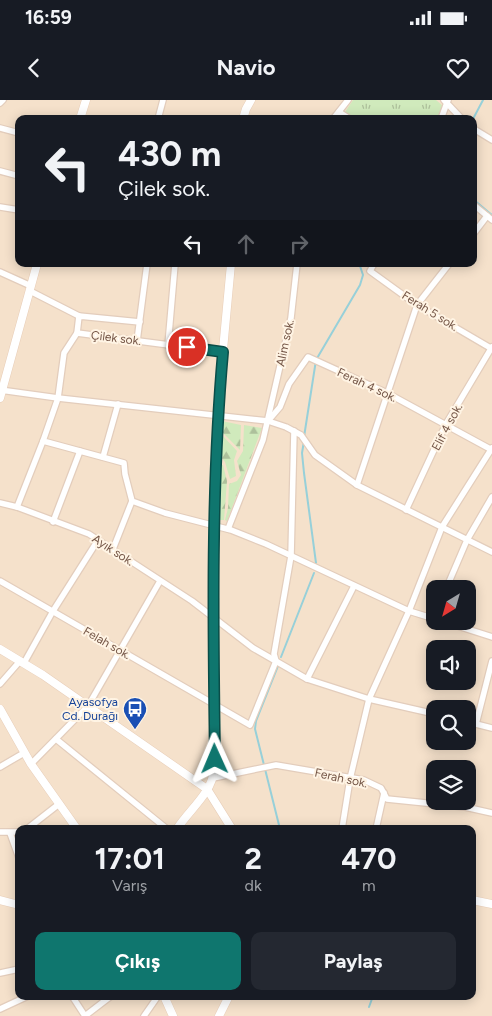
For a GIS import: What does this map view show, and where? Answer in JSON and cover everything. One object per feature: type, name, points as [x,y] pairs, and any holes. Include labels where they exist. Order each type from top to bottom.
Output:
[{"type":"street","points":[[0,103],[3,100]]},
{"type":"street","points":[[81,115],[86,100]]},
{"type":"street","points":[[159,115],[164,100]]},
{"type":"street","points":[[244,115],[251,100]]},
{"type":"street","points":[[336,115],[348,100]]},
{"type":"street","points":[[442,115],[446,101]]},
{"type":"street","points":[[446,101],[458,115]]},
{"type":"street","points":[[339,112],[344,115]]},
{"type":"street","points":[[0,128],[15,132]]},
{"type":"street","points":[[477,130],[492,140]]},
{"type":"street","points":[[0,171],[15,175]]},
{"type":"street","points":[[0,207],[15,209]]},
{"type":"street","points":[[477,207],[490,218],[477,230]]},
{"type":"street","points":[[36,267],[1,393],[218,414],[268,421],[301,435],[315,455],[357,485],[492,552]]},
{"type":"street","points":[[138,341],[146,267]]},
{"type":"street","points":[[168,345],[175,267]]},
{"type":"street","points":[[180,825],[213,778],[215,759],[214,525],[218,414],[231,267]]},
{"type":"street","name":"Alim sok.","points":[[228,529],[263,440],[268,421],[291,318],[297,267]]},
{"type":"street","name":"Ferah 5 sok.","points":[[372,267],[370,271],[417,305],[492,348]]},
{"type":"street","points":[[357,485],[417,305],[447,267]]},
{"type":"street","points":[[0,272],[79,316],[140,322]]},
{"type":"street","points":[[77,333],[79,316]]},
{"type":"street","name":"Çilek sok.","points":[[17,507],[58,398],[64,352],[77,333],[223,352]]},
{"type":"street","name":"Elif 4 sok.","points":[[406,510],[446,424],[492,348]]},
{"type":"street","name":"Ferah 4 sok.","points":[[268,421],[280,407],[289,384],[308,357],[387,393],[492,449]]},
{"type":"street","points":[[103,457],[118,404]]},
{"type":"street","points":[[276,661],[274,654],[291,556],[294,431]]},
{"type":"street","points":[[43,441],[124,463],[132,501],[113,549]]},
{"type":"street","points":[[343,825],[350,779],[369,700],[409,611],[442,527],[492,449]]},
{"type":"street","points":[[53,522],[80,451]]},
{"type":"street","points":[[450,580],[467,540],[492,497]]},
{"type":"street","points":[[132,501],[165,513],[228,529],[266,544],[409,611],[426,615]]},
{"type":"street","name":"Ayık sok.","points":[[0,502],[89,534],[192,601],[253,648],[307,679],[369,700],[426,712]]},
{"type":"street","points":[[0,684],[22,662],[98,540]]},
{"type":"street","name":"Felah sok.","points":[[0,581],[250,725],[276,661]]},
{"type":"street","points":[[31,764],[88,706],[160,581]]},
{"type":"street","points":[[307,679],[354,586]]},
{"type":"street","points":[[470,630],[492,637]]},
{"type":"street","points":[[0,649],[88,706],[207,789],[230,825]]},
{"type":"street","points":[[492,661],[476,724],[492,728]]},
{"type":"street","points":[[0,708],[24,753],[74,825]]},
{"type":"street","points":[[56,739],[161,825]]},
{"type":"street","points":[[0,767],[24,753]]},
{"type":"street","name":"Ferah sok.","points":[[213,778],[276,765],[364,780],[381,788],[387,799],[465,807],[492,812]]},
{"type":"street","points":[[377,825],[384,793]]},
{"type":"street","points":[[31,825],[59,804]]},
{"type":"street","points":[[0,832],[15,832]]},
{"type":"street","points":[[10,833],[15,847]]},
{"type":"street","points":[[0,900],[15,904]]},
{"type":"street","points":[[476,901],[492,904]]},
{"type":"street","points":[[0,973],[15,970]]},
{"type":"street","points":[[0,1009],[19,1000]]},
{"type":"street","points":[[75,1000],[85,1016],[106,1000]]},
{"type":"street","points":[[144,1016],[155,1000]]},
{"type":"street","points":[[166,1000],[173,1016]]},
{"type":"street","points":[[219,1016],[226,1000]]},
{"type":"shaded area","points":[[0,100],[492,100],[492,1016],[0,1016]]},
{"type":"green space","points":[[353,100],[436,100],[443,106],[439,115],[350,115],[345,112]]},
{"type":"green space","points":[[222,421],[241,425],[240,450],[222,432]]},
{"type":"green space","points":[[244,425],[262,428],[227,521],[225,520],[228,508],[229,484],[237,481],[241,475],[237,461],[243,451]]},
{"type":"green space","points":[[222,435],[237,451],[234,460],[236,476],[230,479],[225,462],[221,457]]},
{"type":"green space","points":[[221,465],[223,465],[227,481],[224,520],[220,520]]},
{"type":"waterway","points":[[475,115],[483,100]]},
{"type":"waterway","points":[[477,202],[492,215]]},
{"type":"waterway","points":[[304,437],[316,360],[360,285],[363,275],[360,267]]},
{"type":"waterway","points":[[304,441],[302,453],[316,563]]},
{"type":"waterway","points":[[281,657],[314,573]]},
{"type":"waterway","points":[[278,666],[256,721],[255,729],[279,825]]},
{"type":"waterway","points":[[369,1007],[372,1000]]},
{"type":"place","name":"Ayasofya Cd. Durağı","points":[[135,730]]},
{"type":"route","points":[[187,347],[223,352],[218,414],[214,525],[215,759]]}]
